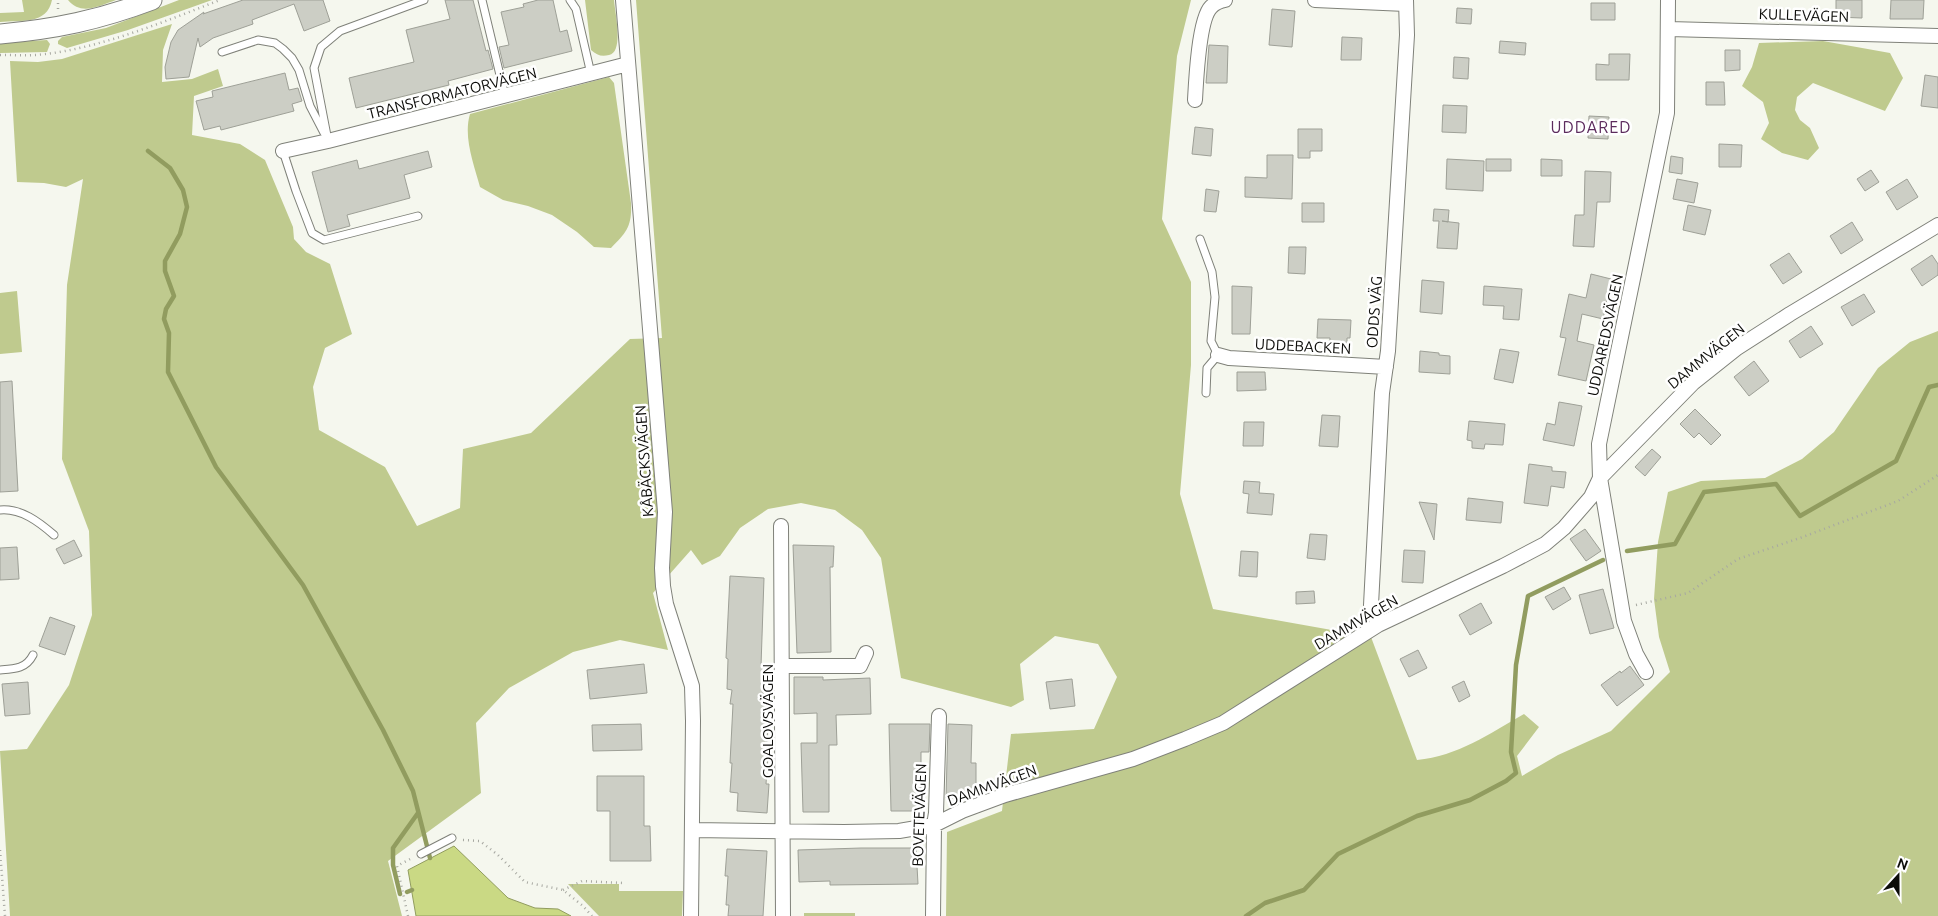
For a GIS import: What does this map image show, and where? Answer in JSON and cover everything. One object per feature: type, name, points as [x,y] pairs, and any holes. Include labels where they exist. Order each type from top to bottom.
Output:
[{"type":"street","points":[[0,34],[54,28],[93,20],[152,0]]},
{"type":"street","name":"KÅBÄCKSVÄGEN","points":[[623,0],[665,512],[663,586],[666,604],[692,686],[694,721],[691,916]]},
{"type":"street","points":[[1195,100],[1205,17],[1210,4],[1225,0]]},
{"type":"street","points":[[1315,0],[1406,2]]},
{"type":"street","name":"UDDAREDSVÄGEN","points":[[1646,672],[1636,654],[1624,621],[1600,478],[1599,444],[1666,113],[1668,0]]},
{"type":"street","name":"ODDS VÄG","points":[[1378,626],[1371,605],[1382,393],[1388,351],[1407,36],[1406,2]]},
{"type":"street","name":"KULLEVÄGEN","points":[[1669,28],[1938,36]]},
{"type":"street","name":"TRANSFORMATORVÄGEN","points":[[284,150],[328,141],[628,64]]},
{"type":"street","name":"DAMMVÄGEN","points":[[693,830],[784,832],[899,830],[934,825],[962,811],[1005,794],[1132,759],[1223,723],[1378,626],[1545,544],[1564,528],[1591,497],[1600,478],[1693,383],[1737,348],[1938,225]]},
{"type":"street","name":"UDDEBACKEN","points":[[1218,355],[1229,358],[1386,367]]},
{"type":"street","name":"GOALOVSVÄGEN","points":[[781,526],[783,916]]},
{"type":"street","points":[[782,666],[860,666],[866,653]]},
{"type":"street","name":"BOVETEVÄGEN","points":[[933,916],[934,825],[939,716]]},
{"type":"lane","points":[[328,141],[314,68],[321,48],[340,31],[424,0]]},
{"type":"lane","points":[[482,0],[505,96]]},
{"type":"lane","points":[[570,0],[576,9],[591,74]]},
{"type":"lane","points":[[222,52],[258,40],[274,43],[283,49],[300,70],[310,106],[328,141]]},
{"type":"lane","points":[[284,150],[296,191],[312,233],[324,240],[418,216]]},
{"type":"lane","points":[[1200,239],[1212,272],[1215,297],[1210,341],[1218,355],[1206,368],[1206,393]]},
{"type":"lane","points":[[0,510],[20,512],[54,535]]},
{"type":"lane","points":[[0,670],[26,666],[33,655]]},
{"type":"lane","points":[[422,854],[452,838]]},
{"type":"path","points":[[0,55],[26,56],[46,54],[92,44],[168,20],[220,0]]},
{"type":"path","points":[[1622,608],[1688,593],[1738,559],[1898,501],[1938,475]]},
{"type":"path","points":[[452,838],[480,841],[498,855],[525,882],[563,890],[592,916]]},
{"type":"path","points":[[0,850],[5,916]]},
{"type":"path","points":[[408,916],[397,866],[422,854]]},
{"type":"path","points":[[563,890],[582,881],[624,883]]},
{"type":"shaded area","points":[[22,0],[52,0],[45,14],[32,20],[0,22],[0,13],[24,12]]},
{"type":"shaded area","points":[[68,0],[116,0],[97,7],[84,9],[73,5]]},
{"type":"shaded area","points":[[179,0],[212,0],[128,30],[67,48],[58,44],[62,37],[106,28]]},
{"type":"shaded area","points":[[585,0],[614,0],[617,40],[614,52],[609,55],[599,55],[591,50]]},
{"type":"shaded area","points":[[636,0],[1191,0],[1177,56],[1162,219],[1191,282],[1191,365],[1180,494],[1213,609],[1371,637],[1417,760],[1432,758],[1460,749],[1524,714],[1539,727],[1517,756],[1522,776],[1558,755],[1611,731],[1670,672],[1659,637],[1654,599],[1658,542],[1668,492],[1701,481],[1765,478],[1802,459],[1834,432],[1878,368],[1910,342],[1938,331],[1938,916],[946,916],[947,832],[1002,811],[1011,734],[1094,729],[1117,677],[1098,644],[1055,636],[1020,664],[1024,700],[1011,707],[901,678],[881,558],[862,530],[835,510],[801,503],[768,509],[740,528],[720,556],[702,565],[691,550],[653,593],[668,650],[620,640],[573,652],[509,688],[476,723],[481,793],[388,861],[402,916],[10,916],[0,751],[27,749],[69,685],[92,615],[89,531],[62,459],[67,285],[83,179],[66,187],[44,183],[17,182],[10,61],[38,62],[62,59],[172,24],[163,50],[162,82],[192,79],[218,69],[223,86],[194,96],[192,135],[240,144],[265,160],[293,227],[294,239],[306,252],[330,264],[352,334],[325,348],[313,387],[319,430],[385,467],[417,526],[460,508],[463,449],[531,433],[630,339],[662,338]]},
{"type":"shaded area","points":[[47,40],[50,44],[47,52],[0,53],[0,43]]},
{"type":"shaded area","points":[[1823,41],[1890,53],[1903,78],[1885,111],[1813,83],[1797,97],[1795,110],[1800,120],[1810,128],[1819,148],[1808,160],[1782,153],[1761,139],[1769,123],[1763,102],[1742,86],[1752,67],[1759,43]]},
{"type":"shaded area","points":[[609,77],[614,83],[631,203],[631,217],[627,228],[611,248],[594,247],[577,232],[552,215],[528,206],[503,200],[480,187],[470,151],[468,132],[470,114]]},
{"type":"shaded area","points":[[17,291],[22,352],[0,354],[0,293]]},
{"type":"shaded area","points":[[454,846],[508,898],[535,908],[558,909],[571,916],[416,916],[408,870]]},
{"type":"shaded area","points":[[568,884],[619,884],[619,891],[683,891],[682,916],[599,916]]},
{"type":"shaded area","points":[[804,913],[855,913],[855,916],[804,916]]},
{"type":"building","points":[[243,0],[323,0],[330,21],[304,31],[294,4],[252,20],[253,24],[213,38],[200,47],[198,38],[189,77],[166,79],[165,67],[171,42],[178,30],[204,12],[203,14]]},
{"type":"building","points":[[445,0],[473,0],[486,51],[488,50],[493,69],[448,81],[449,85],[356,108],[349,78],[414,62],[406,30],[450,19]]},
{"type":"building","points":[[538,0],[553,0],[560,32],[567,30],[572,51],[504,68],[499,47],[509,45],[501,12],[524,7],[523,4]]},
{"type":"building","points":[[1836,0],[1862,0],[1862,18],[1836,17]]},
{"type":"building","points":[[1891,0],[1924,0],[1923,19],[1890,19]]},
{"type":"building","points":[[1591,3],[1615,3],[1615,20],[1591,20]]},
{"type":"building","points":[[1457,8],[1472,9],[1471,24],[1456,23]]},
{"type":"building","points":[[1272,9],[1295,11],[1292,47],[1269,45]]},
{"type":"building","points":[[1342,37],[1362,38],[1361,60],[1341,60]]},
{"type":"building","points":[[1500,41],[1526,43],[1525,55],[1499,53]]},
{"type":"building","points":[[1209,45],[1228,46],[1227,83],[1206,83]]},
{"type":"building","points":[[1725,50],[1740,50],[1740,70],[1725,71]]},
{"type":"building","points":[[1609,54],[1630,54],[1629,80],[1596,80],[1596,64],[1609,65]]},
{"type":"building","points":[[1454,57],[1469,58],[1468,79],[1453,78]]},
{"type":"building","points":[[285,73],[289,90],[298,88],[302,101],[292,104],[294,111],[221,130],[220,126],[204,130],[196,101],[213,97],[212,91]]},
{"type":"building","points":[[1925,75],[1938,77],[1938,108],[1921,106]]},
{"type":"building","points":[[1706,82],[1724,82],[1725,105],[1706,105]]},
{"type":"building","points":[[1443,105],[1467,106],[1466,133],[1442,132]]},
{"type":"building","points":[[1589,116],[1609,117],[1608,139],[1588,138]]},
{"type":"building","points":[[1195,127],[1213,129],[1211,156],[1192,154]]},
{"type":"building","points":[[1298,129],[1322,129],[1322,151],[1310,151],[1310,158],[1298,158]]},
{"type":"building","points":[[1719,144],[1742,145],[1741,167],[1719,167]]},
{"type":"building","points":[[428,151],[432,167],[404,175],[410,198],[347,215],[350,226],[328,232],[312,172],[357,160],[359,169]]},
{"type":"building","points":[[1267,155],[1293,155],[1292,199],[1245,197],[1245,177],[1267,178]]},
{"type":"building","points":[[1671,156],[1683,158],[1682,174],[1669,172]]},
{"type":"building","points":[[1447,159],[1484,161],[1483,191],[1446,189]]},
{"type":"building","points":[[1486,159],[1511,159],[1511,171],[1486,171]]},
{"type":"building","points":[[1541,159],[1562,160],[1562,176],[1541,176]]},
{"type":"building","points":[[1871,170],[1879,182],[1865,191],[1857,179]]},
{"type":"building","points":[[1585,171],[1611,172],[1610,202],[1597,202],[1594,247],[1573,246],[1575,215],[1584,215]]},
{"type":"building","points":[[1677,179],[1698,183],[1694,203],[1673,199]]},
{"type":"building","points":[[1907,179],[1918,197],[1897,210],[1886,192]]},
{"type":"building","points":[[1206,189],[1219,191],[1216,212],[1204,211]]},
{"type":"building","points":[[1302,203],[1324,203],[1324,222],[1302,222]]},
{"type":"building","points":[[1688,205],[1711,210],[1705,235],[1683,230]]},
{"type":"building","points":[[1434,209],[1449,210],[1448,222],[1459,223],[1457,249],[1437,248],[1439,221],[1433,221]]},
{"type":"building","points":[[1852,222],[1863,240],[1841,254],[1830,236]]},
{"type":"building","points":[[1289,247],[1306,247],[1305,274],[1288,273]]},
{"type":"building","points":[[1789,253],[1802,272],[1783,284],[1770,265]]},
{"type":"building","points":[[1932,255],[1938,264],[1938,275],[1922,286],[1911,269]]},
{"type":"building","points":[[1591,274],[1611,279],[1603,319],[1582,314],[1577,341],[1594,345],[1586,381],[1558,375],[1566,338],[1560,337],[1569,294],[1586,298]]},
{"type":"building","points":[[1422,280],[1444,282],[1442,314],[1420,312]]},
{"type":"building","points":[[1232,286],[1252,287],[1250,334],[1232,334]]},
{"type":"building","points":[[1484,286],[1522,289],[1519,320],[1503,319],[1504,306],[1483,305]]},
{"type":"building","points":[[1864,294],[1875,312],[1852,326],[1841,307]]},
{"type":"building","points":[[1318,319],[1351,320],[1350,338],[1347,338],[1347,352],[1329,352],[1330,338],[1317,338]]},
{"type":"building","points":[[1811,326],[1823,344],[1800,358],[1789,341]]},
{"type":"building","points":[[1500,349],[1519,352],[1513,383],[1494,379]]},
{"type":"building","points":[[1420,351],[1450,356],[1450,374],[1419,372]]},
{"type":"building","points":[[1754,361],[1769,381],[1749,396],[1734,377]]},
{"type":"building","points":[[1237,372],[1265,372],[1266,390],[1237,391]]},
{"type":"building","points":[[12,381],[18,491],[0,492],[0,382]]},
{"type":"building","points":[[1559,402],[1582,406],[1574,446],[1543,440],[1547,423],[1555,425]]},
{"type":"building","points":[[1695,409],[1721,435],[1711,445],[1699,433],[1694,438],[1680,424]]},
{"type":"building","points":[[1322,415],[1340,416],[1338,447],[1319,446]]},
{"type":"building","points":[[1469,421],[1505,424],[1503,445],[1485,444],[1484,449],[1472,448],[1472,441],[1467,440]]},
{"type":"building","points":[[1244,422],[1264,422],[1263,446],[1243,446]]},
{"type":"building","points":[[1652,449],[1661,457],[1645,476],[1635,467]]},
{"type":"building","points":[[1529,464],[1552,467],[1552,471],[1566,472],[1564,488],[1551,486],[1548,506],[1524,503]]},
{"type":"building","points":[[1244,481],[1260,482],[1259,493],[1274,494],[1272,515],[1247,513],[1249,494],[1243,493]]},
{"type":"building","points":[[1468,498],[1503,502],[1501,523],[1466,520]]},
{"type":"building","points":[[1419,502],[1437,504],[1434,540]]},
{"type":"building","points":[[1585,529],[1601,551],[1586,561],[1570,539]]},
{"type":"building","points":[[1310,534],[1327,535],[1325,560],[1307,558]]},
{"type":"building","points":[[74,540],[82,556],[64,564],[56,549]]},
{"type":"building","points":[[793,545],[834,546],[833,567],[830,567],[831,652],[797,653]]},
{"type":"building","points":[[17,547],[19,579],[0,580],[0,548]]},
{"type":"building","points":[[1404,550],[1425,551],[1423,583],[1402,582]]},
{"type":"building","points":[[1241,551],[1258,552],[1257,577],[1239,576]]},
{"type":"building","points":[[730,576],[764,578],[761,666],[764,666],[763,696],[768,696],[766,784],[769,784],[767,813],[737,811],[738,793],[730,792],[733,704],[730,704],[732,690],[727,689],[728,659],[726,658]]},
{"type":"building","points":[[1564,587],[1571,599],[1553,610],[1545,597]]},
{"type":"building","points":[[1603,589],[1614,628],[1590,634],[1579,595]]},
{"type":"building","points":[[1314,591],[1315,603],[1296,604],[1296,592]]},
{"type":"building","points":[[1481,603],[1492,623],[1470,635],[1459,615]]},
{"type":"building","points":[[50,617],[75,626],[65,655],[39,646]]},
{"type":"building","points":[[1418,650],[1427,668],[1409,677],[1400,659]]},
{"type":"building","points":[[644,664],[647,693],[590,699],[587,670]]},
{"type":"building","points":[[1630,666],[1644,685],[1617,706],[1601,685]]},
{"type":"building","points":[[794,677],[823,677],[823,680],[870,678],[871,714],[836,715],[837,745],[829,745],[829,812],[803,812],[801,743],[817,743],[817,713],[794,714]]},
{"type":"building","points":[[1072,679],[1075,706],[1050,709],[1046,682]]},
{"type":"building","points":[[1464,681],[1470,696],[1459,702],[1452,687]]},
{"type":"building","points":[[28,682],[30,714],[5,716],[2,684]]},
{"type":"building","points":[[641,724],[642,750],[593,751],[592,725]]},
{"type":"building","points":[[889,724],[930,724],[929,752],[921,752],[921,811],[891,811]]},
{"type":"building","points":[[948,724],[972,725],[971,763],[976,763],[976,796],[972,798],[946,798]]},
{"type":"building","points":[[597,776],[644,776],[644,826],[650,826],[651,861],[610,861],[610,811],[597,811]]},
{"type":"building","points":[[916,848],[918,884],[830,885],[830,881],[799,882],[798,850]]},
{"type":"building","points":[[727,849],[767,851],[763,916],[728,916],[729,905],[726,905],[728,876],[725,876]]},
{"type":"waterway","points":[[148,151],[170,168],[183,190],[187,207],[180,234],[165,261],[165,271],[174,296],[166,309],[164,319],[169,333],[168,372],[216,467],[303,585],[383,730],[413,791],[430,858]]},
{"type":"waterway","points":[[1627,551],[1675,544],[1704,492],[1776,484],[1800,516],[1896,461],[1929,387],[1938,385]]},
{"type":"waterway","points":[[1246,916],[1265,903],[1304,890],[1338,854],[1417,816],[1470,800],[1506,781],[1516,773],[1511,752],[1516,665],[1528,596],[1603,560]]},
{"type":"waterway","points":[[400,894],[393,865],[393,848],[418,813]]},
{"type":"waterway","points":[[407,892],[412,890]]},
{"type":"district","name":"UDDARED","points":[[1591,127]]}]
